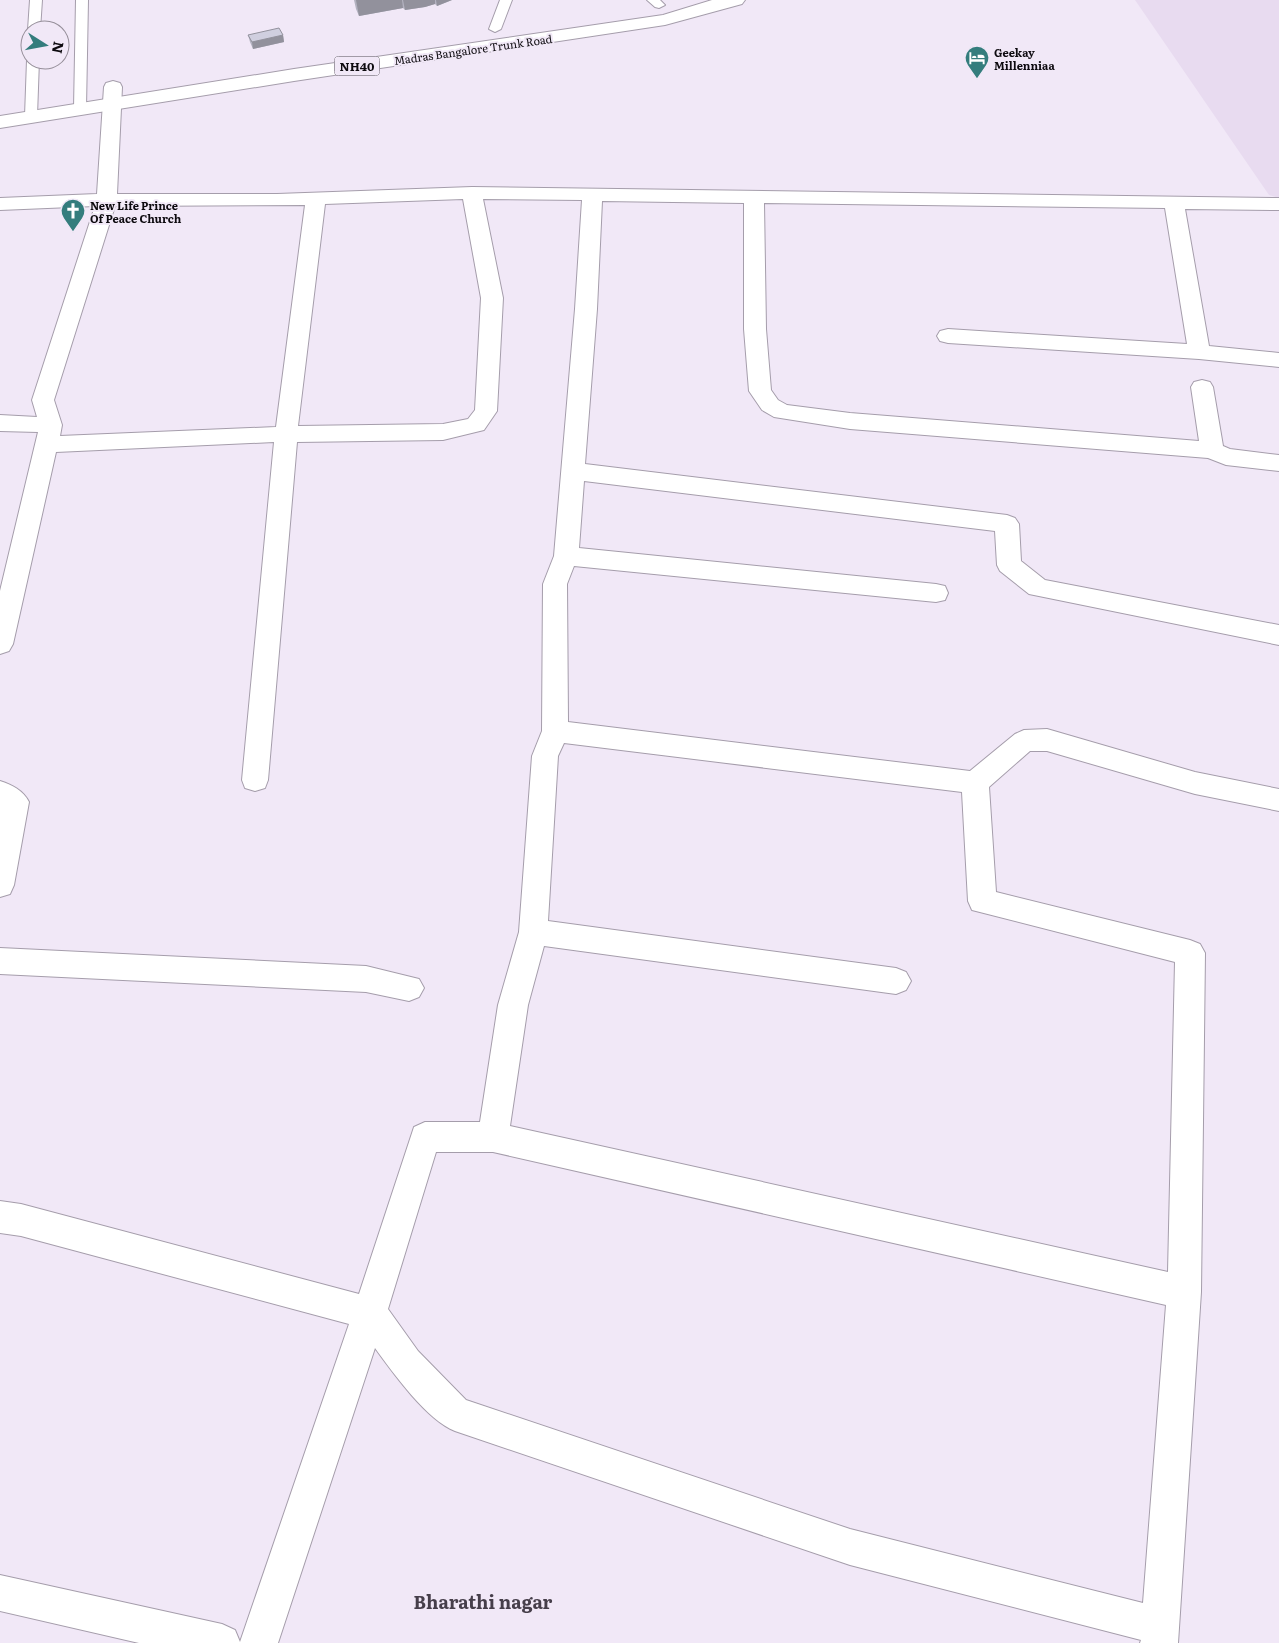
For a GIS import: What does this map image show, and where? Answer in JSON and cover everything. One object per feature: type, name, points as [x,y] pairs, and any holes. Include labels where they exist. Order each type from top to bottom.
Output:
[{"type":"main road","name":"Madras Bangalore Trunk Road","points":[[0,122],[26,106],[665,20],[713,4],[736,0]]},
{"type":"main road","name":"NH40","points":[[114,95],[656,3],[713,4]]},
{"type":"main road","points":[[0,644],[49,435],[43,400],[107,200],[114,95]]},
{"type":"main road","points":[[0,204],[107,200],[316,198],[472,193],[1279,204]]},
{"type":"main road","points":[[0,424],[49,435],[442,432],[476,425],[486,411],[492,298],[472,193]]},
{"type":"main road","points":[[493,1137],[514,1005],[533,932],[545,756],[555,731],[555,584],[566,556],[586,309],[592,195]]},
{"type":"main road","points":[[255,780],[286,434],[316,198]]},
{"type":"main road","points":[[754,198],[755,329],[760,391],[770,405],[782,412],[850,421],[1212,450],[1226,457],[1279,463]]},
{"type":"main road","points":[[1174,203],[1199,352]]},
{"type":"main road","points":[[948,336],[1199,352],[1279,360]]},
{"type":"main road","points":[[1202,387],[1212,450]]},
{"type":"main road","points":[[572,471],[1007,524],[1009,565],[1038,588],[1279,635]]},
{"type":"main road","points":[[566,556],[936,593]]},
{"type":"main road","points":[[555,731],[975,783],[1024,742],[1047,740],[1195,783],[1279,800]]},
{"type":"main road","points":[[0,1217],[21,1220],[370,1314],[406,1363],[455,1414],[850,1547],[1159,1635],[1184,1292],[1190,953],[982,901],[975,783]]},
{"type":"main road","points":[[0,792],[15,802],[0,884]]},
{"type":"main road","points":[[533,932],[896,981]]},
{"type":"main road","points":[[0,961],[366,979],[409,988]]},
{"type":"main road","points":[[259,1643],[370,1314],[425,1137],[493,1137],[1184,1292]]},
{"type":"main road","points":[[0,1593],[222,1643]]},
{"type":"lane","points":[[35,20],[36,0]]},
{"type":"lane","points":[[80,100],[82,0]]},
{"type":"lane","points":[[494,29],[506,0]]},
{"type":"lane","points":[[26,106],[31,70]]},
{"type":"shaded area","points":[[1135,0],[1279,0],[1279,198],[1269,195]]},
{"type":"building","points":[[279,28],[283,35],[252,42],[248,35]]},
{"type":"place","name":"Geekay Millenniaa","points":[[977,79]]},
{"type":"place","name":"New Life Prince Of Peace Church","points":[[73,232]]},
{"type":"district","name":"Bharathi nagar","points":[[483,1601]]}]
